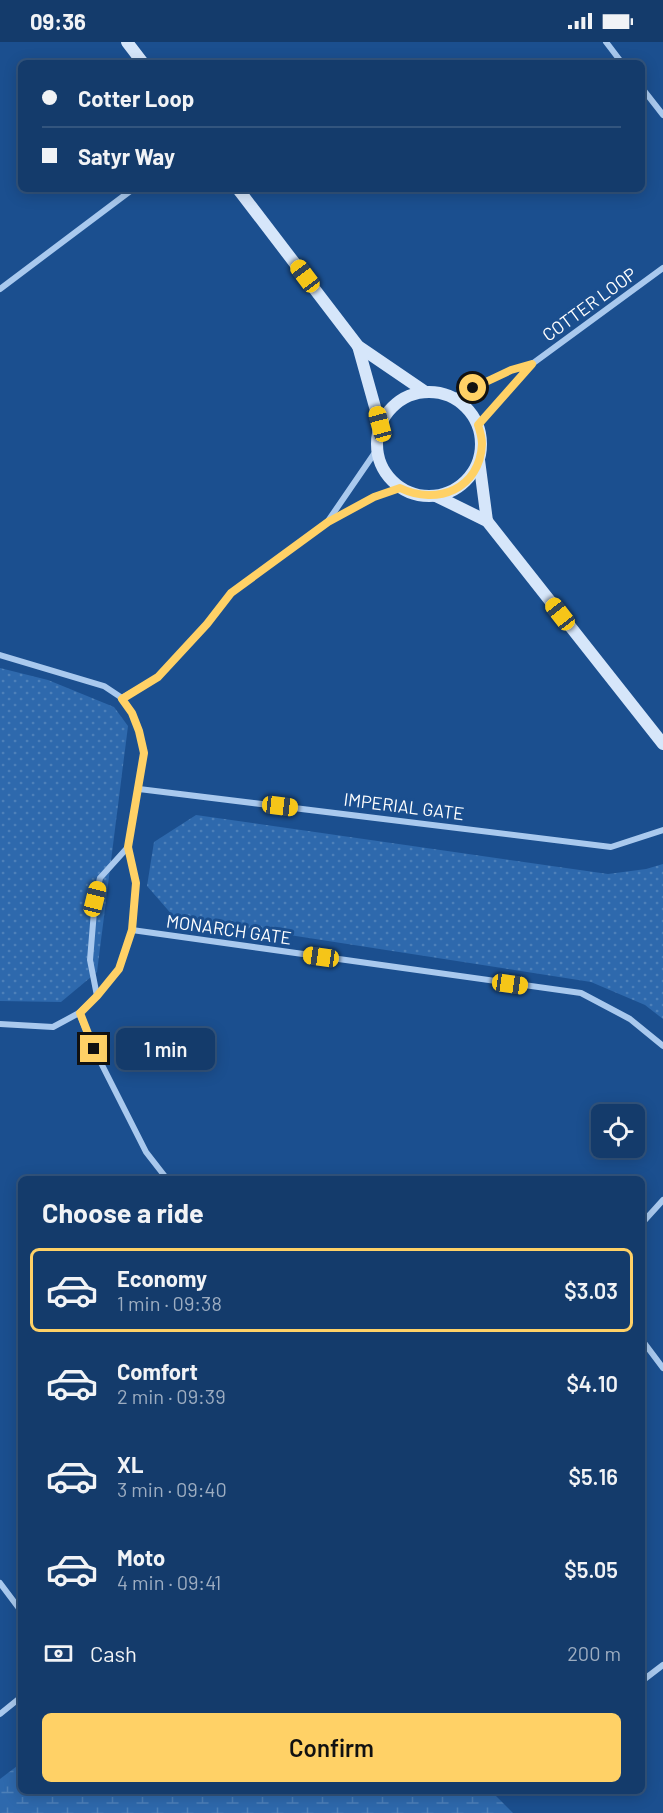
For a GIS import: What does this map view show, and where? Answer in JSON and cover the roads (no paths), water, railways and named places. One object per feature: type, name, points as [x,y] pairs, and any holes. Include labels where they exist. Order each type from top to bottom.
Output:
[{"type":"street","points":[[127,42],[141,60]]},
{"type":"street","points":[[606,42],[620,60]]},
{"type":"street","points":[[645,92],[663,115]]},
{"type":"street","points":[[0,289],[129,192]]},
{"type":"street","points":[[240,192],[358,346],[424,391]]},
{"type":"street","name":"COTTER LOOP","points":[[478,425],[532,364],[663,268]]},
{"type":"street","points":[[358,346],[380,424]]},
{"type":"street","name":"COTTER LOOP","points":[[454,397],[511,370],[532,364]]},
{"type":"street","points":[[479,460],[463,484],[450,492],[436,496],[423,496],[400,488],[388,478],[376,451],[376,437],[387,412],[410,394],[424,391],[439,392],[454,397],[465,405],[473,414],[482,442],[479,460],[487,520]]},
{"type":"street","points":[[328,522],[376,451]]},
{"type":"street","points":[[122,699],[158,677],[207,624],[231,593],[328,522],[374,497],[400,488]]},
{"type":"street","points":[[436,496],[487,520],[663,744]]},
{"type":"street","points":[[0,655],[104,686],[122,699],[132,713],[144,753],[128,847],[136,883],[132,930],[119,969],[80,1013],[53,1027],[0,1024]]},
{"type":"street","name":"IMPERIAL GATE","points":[[139,789],[611,847],[663,830]]},
{"type":"street","points":[[97,996],[90,960],[95,899],[100,878],[128,847]]},
{"type":"street","name":"MONARCH GATE","points":[[132,930],[581,993],[630,1019],[663,1046]]},
{"type":"street","points":[[80,1013],[94,1049],[146,1152],[165,1176]]},
{"type":"street","points":[[645,1220],[663,1200]]},
{"type":"street","points":[[645,1221],[663,1208]]},
{"type":"street","points":[[645,1344],[663,1368]]},
{"type":"street","points":[[0,1583],[18,1607]]},
{"type":"street","points":[[645,1679],[663,1665]]},
{"type":"street","points":[[0,1713],[18,1699]]}]
